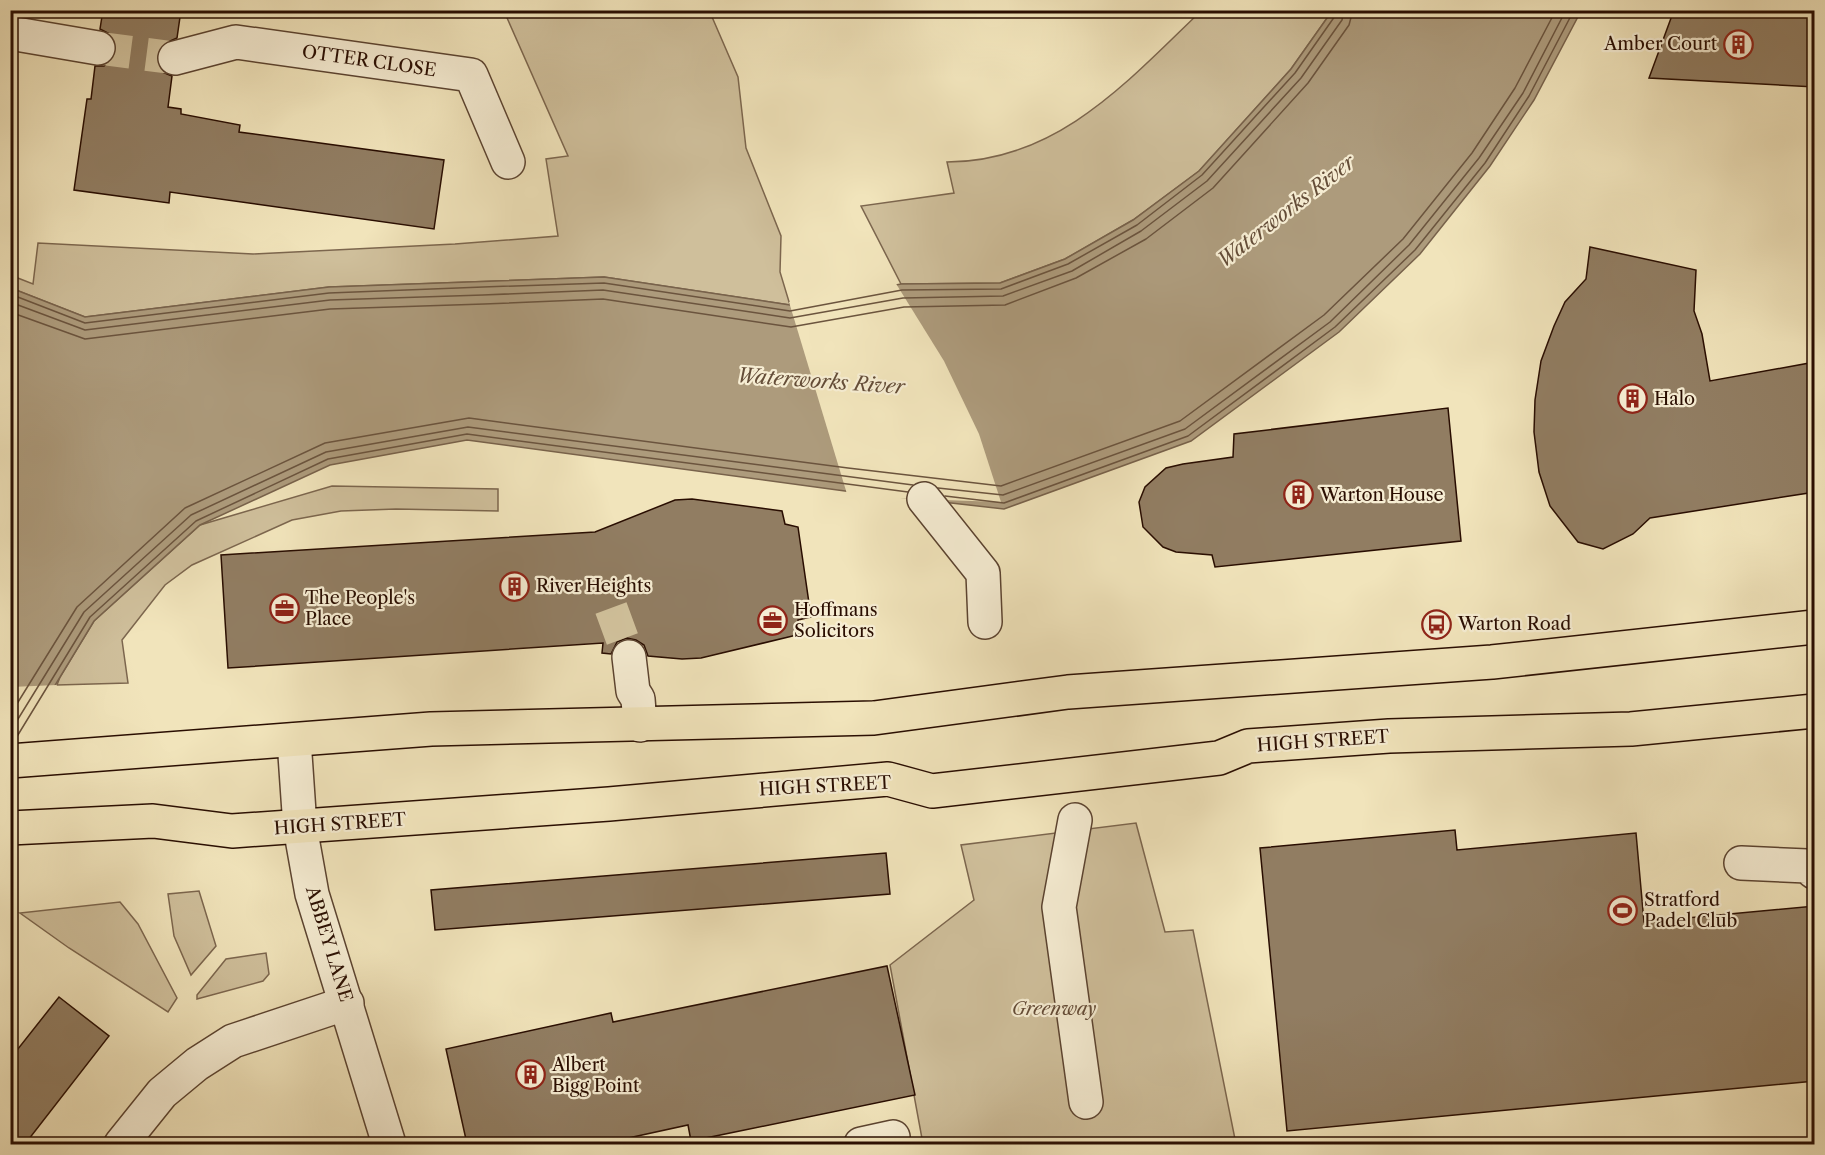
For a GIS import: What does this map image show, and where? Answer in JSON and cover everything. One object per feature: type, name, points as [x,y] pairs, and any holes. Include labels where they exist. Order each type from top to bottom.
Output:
[{"type":"main road","points":[[11,761],[431,729],[874,718],[1068,692],[1481,663],[1813,628]]},
{"type":"main road","name":"HIGH STREET","points":[[10,828],[153,821],[232,831],[609,804],[888,779],[932,790],[1219,758],[1248,746],[1389,736],[1631,729],[1815,711]]},
{"type":"street","points":[[10,33],[98,48]]},
{"type":"street","name":"OTTER CLOSE","points":[[175,58],[236,42],[471,75],[508,162]]},
{"type":"street","points":[[924,500],[983,573],[984,622]]},
{"type":"street","points":[[629,657],[633,691],[638,699],[640,725]]},
{"type":"street","name":"ABBEY LANE","points":[[294,740],[300,827],[312,894],[389,1144]]},
{"type":"street","points":[[1075,820],[1059,907],[1086,1102]]},
{"type":"street","points":[[1741,863],[1807,866],[1815,872]]},
{"type":"street","points":[[121,1144],[162,1093],[197,1064],[233,1041],[347,1003]]},
{"type":"street","points":[[861,1144],[893,1137]]},
{"type":"green space","points":[[709,10],[738,77],[746,148],[781,236],[780,272],[790,305],[604,277],[329,287],[85,317],[11,288],[10,275],[33,284],[38,243],[253,254],[455,244],[558,236],[546,159],[568,156],[504,11]]},
{"type":"green space","points":[[1201,11],[1332,11],[1291,69],[1199,171],[1133,220],[1065,259],[1000,283],[901,284],[861,206],[954,193],[947,162],[987,158],[1023,148],[1056,133],[1088,113],[1118,90]]},
{"type":"green space","points":[[332,486],[498,489],[498,511],[396,509],[341,511],[292,520],[192,565],[165,585],[122,640],[128,683],[57,685],[94,621],[200,525]]},
{"type":"green space","name":"Greenway","points":[[1136,823],[1165,932],[1193,930],[1236,1144],[923,1144],[890,965],[974,900],[961,845]]},
{"type":"green space","points":[[199,891],[216,946],[191,975],[174,936],[168,894]]},
{"type":"green space","points":[[120,902],[138,924],[177,998],[168,1012],[69,948],[20,913]]},
{"type":"green space","points":[[266,953],[269,974],[263,981],[197,999],[197,995],[226,959]]},
{"type":"water","name":"Waterworks River","points":[[1332,11],[1581,11],[1534,100],[1490,166],[1420,254],[1339,332],[1191,441],[1004,509],[845,491],[467,440],[330,465],[200,525],[94,621],[11,758],[11,288],[85,317],[329,287],[604,277],[790,305],[901,284],[1000,283],[1065,259],[1133,220],[1199,171],[1291,69]]},
{"type":"pier","points":[[895,282],[944,361],[979,434],[1001,502],[885,498],[847,494],[789,302]]},
{"type":"pier","points":[[57,685],[36,721],[10,761],[11,687]]},
{"type":"building","points":[[103,10],[181,10],[177,38],[161,45],[157,53],[157,62],[162,72],[172,76],[168,107],[181,109],[181,114],[240,125],[239,132],[444,160],[434,229],[170,192],[169,203],[74,190],[87,99],[91,99],[95,66],[104,66],[112,60],[117,51],[115,41],[110,34],[100,29]]},
{"type":"building","name":"Amber Court","points":[[1674,10],[1815,10],[1815,87],[1649,78]]},
{"type":"building","name":"Halo","points":[[1590,247],[1696,270],[1694,311],[1702,334],[1710,381],[1815,362],[1815,492],[1650,518],[1633,534],[1603,549],[1578,542],[1550,506],[1539,472],[1534,432],[1535,400],[1541,361],[1565,302],[1586,279]]},
{"type":"building","name":"Warton House","points":[[1448,408],[1461,541],[1215,567],[1212,555],[1176,552],[1163,547],[1143,527],[1139,502],[1145,487],[1166,468],[1233,457],[1234,434]]},
{"type":"building","name":"River Heights","points":[[692,499],[782,511],[785,524],[798,527],[811,617],[798,620],[801,634],[701,658],[648,656],[644,645],[627,638],[617,642],[611,654],[602,653],[603,643],[228,668],[221,555],[595,532],[675,500]]},
{"type":"building","points":[[1455,830],[1457,850],[1636,833],[1644,922],[1815,906],[1815,1081],[1287,1131],[1260,848]]},
{"type":"building","points":[[886,853],[890,894],[435,930],[431,890]]},
{"type":"building","points":[[887,966],[915,1095],[691,1141],[688,1125],[601,1144],[467,1144],[446,1049],[611,1013],[613,1022]]},
{"type":"building","points":[[59,997],[109,1036],[25,1144],[10,1144],[10,1059]]},
{"type":"tunnel","points":[[98,48],[175,58]]},
{"type":"tunnel","points":[[611,608],[629,657]]},
{"type":"place","name":"Amber Court","points":[[1738,44]]},
{"type":"place","name":"Halo","points":[[1633,399]]},
{"type":"place","name":"Warton House","points":[[1299,495]]},
{"type":"place","name":"River Heights","points":[[515,586]]},
{"type":"place","name":"The People's Place","points":[[284,608]]},
{"type":"place","name":"Hoffmans Solicitors","points":[[773,620]]},
{"type":"place","name":"Warton Road","points":[[1437,624]]},
{"type":"place","name":"Stratford Padel Club","points":[[1623,910]]},
{"type":"place","name":"Albert Bigg Point","points":[[531,1075]]}]
